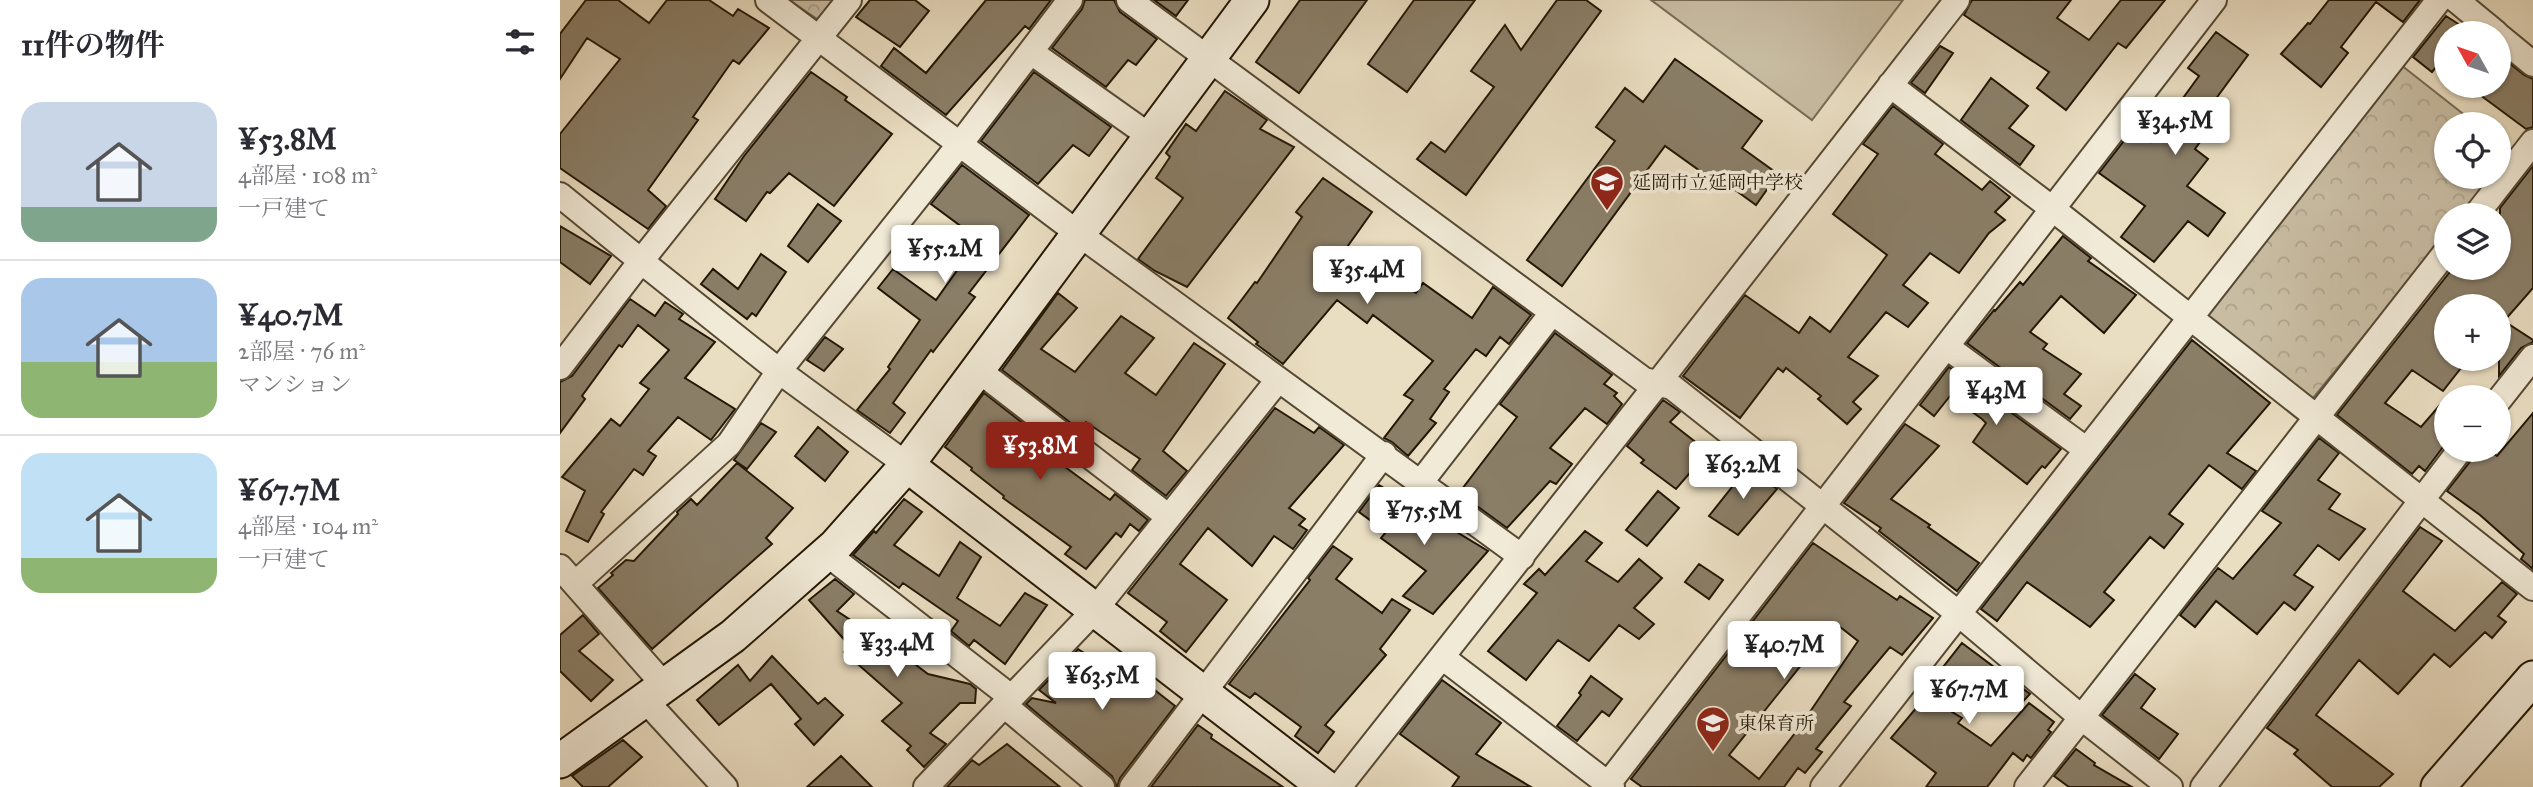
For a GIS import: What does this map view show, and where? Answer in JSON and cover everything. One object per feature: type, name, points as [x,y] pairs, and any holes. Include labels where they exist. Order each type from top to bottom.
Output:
[{"type":"street","points":[[768,0],[1079,234],[1522,557]]},
{"type":"street","points":[[560,367],[849,0]]},
{"type":"street","points":[[725,787],[567,576],[729,444],[779,371],[1070,0]]},
{"type":"street","points":[[1129,0],[1644,380],[1672,387],[1959,614],[2082,718],[2170,787]]},
{"type":"street","points":[[560,761],[733,636],[826,553],[907,466],[1252,0]]},
{"type":"street","points":[[1339,787],[1957,0]]},
{"type":"street","points":[[1442,657],[1610,786],[2214,0]]},
{"type":"street","points":[[1823,787],[2439,0]]},
{"type":"street","points":[[2456,0],[2481,21]]},
{"type":"street","points":[[2511,46],[2533,64]]},
{"type":"street","points":[[1031,52],[1151,138]]},
{"type":"street","points":[[1890,85],[2054,210],[2533,588]]},
{"type":"street","points":[[2485,203],[2533,142]]},
{"type":"street","points":[[560,195],[779,371],[1325,787]]},
{"type":"street","points":[[2027,787],[2434,267]]},
{"type":"street","points":[[1421,482],[1552,313]]},
{"type":"street","points":[[1947,347],[2087,450]]},
{"type":"street","points":[[2511,385],[2533,357]]},
{"type":"street","points":[[978,370],[1169,517]]},
{"type":"street","points":[[926,787],[1094,611],[1278,380]]},
{"type":"street","points":[[1132,787],[1384,454]]},
{"type":"street","points":[[2203,787],[2450,462]]},
{"type":"street","points":[[826,553],[1008,701],[1102,787]]},
{"type":"street","points":[[2438,787],[2533,678]]},
{"type":"green space","points":[[789,0],[841,0],[823,23]]},
{"type":"green space","points":[[1651,0],[1903,0],[1812,120]]},
{"type":"green space","points":[[2401,65],[2434,91],[2434,98],[2443,98],[2461,112],[2434,112],[2434,189],[2484,189],[2472,203],[2434,203],[2434,250],[2309,403],[2201,318]]},
{"type":"building","points":[[586,0],[618,0],[649,23],[667,0],[709,0],[733,16],[738,9],[769,28],[739,64],[733,60],[693,117],[698,120],[648,190],[666,206],[648,229],[560,168],[560,134],[620,59],[587,38],[560,79],[560,34]]},
{"type":"building","points":[[870,0],[915,0],[929,11],[900,47],[856,17]]},
{"type":"building","points":[[986,0],[1051,0],[1029,29],[1025,26],[946,115],[881,66],[894,48],[926,73]]},
{"type":"building","points":[[1085,0],[1114,0],[1120,12],[1157,39],[1136,65],[1128,60],[1106,87],[1052,48],[1082,9]]},
{"type":"building","points":[[1154,0],[1188,0],[1176,16]]},
{"type":"building","points":[[1300,0],[1367,0],[1299,93],[1256,62]]},
{"type":"building","points":[[1414,0],[1475,0],[1407,92],[1368,64]]},
{"type":"building","points":[[1557,0],[1586,0],[1601,11],[1466,195],[1417,159],[1431,142],[1445,152],[1494,87],[1471,71],[1505,25],[1521,50]]},
{"type":"building","points":[[1972,0],[2071,0],[2057,18],[2089,40],[2121,0],[2165,0],[2126,48],[2118,43],[2066,110],[2037,88],[2049,72],[1964,15]]},
{"type":"building","points":[[2329,0],[2420,0],[2403,22],[2376,2],[2341,47],[2348,53],[2321,87],[2281,54]]},
{"type":"building","points":[[2434,31],[2434,70],[2432,72],[2413,57]]},
{"type":"building","points":[[2216,32],[2248,55],[2215,100],[2225,107],[2195,149],[2208,159],[2187,186],[2225,213],[2208,236],[2188,221],[2154,262],[2121,237],[2145,206],[2099,173],[2134,128],[2151,142],[2199,76],[2188,68]]},
{"type":"building","points":[[1940,46],[1953,53],[1925,93],[1911,83]]},
{"type":"building","points":[[1675,59],[1762,121],[1742,148],[1778,174],[1756,205],[1720,179],[1717,183],[1665,146],[1562,286],[1527,260],[1615,141],[1596,127],[1625,88],[1643,102]]},
{"type":"building","points":[[2511,65],[2533,79],[2533,127],[2526,129],[2511,118],[2511,112],[2503,112],[2484,98],[2511,98]]},
{"type":"building","points":[[811,72],[892,134],[834,206],[789,173],[770,193],[767,192],[746,221],[715,199],[744,156]]},
{"type":"building","points":[[1034,72],[1111,127],[1089,156],[1073,145],[1038,184],[981,141]]},
{"type":"building","points":[[1991,78],[2028,106],[2009,128],[2034,146],[2020,165],[1961,120]]},
{"type":"building","points":[[1225,91],[1267,120],[1260,129],[1294,147],[1187,287],[1138,259],[1183,198],[1156,178],[1170,157],[1166,153],[1186,124],[1196,131]]},
{"type":"building","points":[[1893,106],[1943,144],[1935,154],[1982,190],[1990,181],[2010,197],[1995,212],[2005,220],[1989,233],[1959,273],[1930,253],[1903,285],[1928,303],[1908,327],[1886,312],[1848,357],[1878,376],[1853,402],[1861,409],[1847,424],[1818,399],[1821,396],[1786,368],[1783,372],[1778,368],[1740,418],[1683,376],[1745,295],[1799,333],[1810,317],[1830,332],[1887,255],[1833,214],[1878,154],[1863,144]]},
{"type":"building","points":[[962,165],[1029,215],[969,293],[975,297],[933,352],[931,350],[893,403],[905,413],[890,433],[857,410],[890,369],[888,367],[920,320],[878,288],[893,269],[936,300],[958,269],[953,265],[974,236],[931,204]]},
{"type":"building","points":[[2533,166],[2533,288],[2511,313],[2511,294],[2434,294],[2434,371],[2459,371],[2448,385],[2434,385],[2412,370],[2385,403],[2421,427],[2434,412],[2434,459],[2425,471],[2419,466],[2412,474],[2337,415],[2444,280],[2511,280],[2511,203],[2504,203]]},
{"type":"building","points":[[1323,178],[1372,212],[1345,250],[1416,293],[1423,283],[1472,318],[1493,287],[1531,315],[1509,344],[1500,337],[1486,356],[1476,349],[1444,389],[1449,392],[1430,419],[1436,423],[1408,456],[1384,438],[1413,400],[1404,395],[1433,361],[1373,315],[1367,323],[1337,300],[1283,364],[1228,318],[1255,282],[1257,283],[1302,217],[1296,212]]},
{"type":"building","points":[[818,204],[841,221],[808,262],[788,246]]},
{"type":"building","points":[[560,226],[611,256],[590,284],[560,262]]},
{"type":"building","points":[[2063,236],[2091,258],[2088,261],[2136,295],[2104,333],[2061,296],[2030,332],[2047,344],[2043,349],[2081,374],[2064,394],[2081,406],[2070,419],[1967,343],[2020,282],[2023,285]]},
{"type":"building","points":[[761,254],[786,272],[756,316],[752,313],[747,319],[701,284],[713,269],[738,289]]},
{"type":"building","points":[[1058,293],[1077,308],[1041,349],[1075,372],[1121,316],[1154,338],[1125,373],[1156,395],[1194,343],[1225,364],[1163,451],[1187,471],[1166,496],[1132,470],[1140,459],[1086,422],[1080,430],[1002,370]]},
{"type":"building","points":[[630,299],[655,316],[665,302],[683,314],[679,319],[715,342],[685,378],[735,409],[711,440],[678,417],[648,451],[656,456],[643,475],[634,469],[601,512],[604,514],[588,542],[566,531],[585,491],[562,477],[611,419],[620,426],[649,389],[640,383],[669,350],[638,325],[622,347],[619,345],[582,396],[585,399],[560,433],[560,382],[572,376]]},
{"type":"building","points":[[2511,326],[2533,340],[2521,348],[2511,361]]},
{"type":"building","points":[[1555,333],[1612,375],[1604,384],[1617,393],[1614,396],[1622,404],[1607,424],[1585,408],[1550,448],[1572,464],[1556,484],[1550,481],[1507,528],[1459,493],[1517,417],[1500,404]]},
{"type":"building","points":[[825,337],[843,349],[824,371],[807,360]]},
{"type":"building","points":[[2192,340],[2270,403],[2227,453],[2256,471],[2242,489],[2209,465],[2169,514],[2183,524],[2164,548],[2150,537],[2104,592],[2114,600],[2090,627],[2027,582],[1997,621],[1981,609]]},
{"type":"building","points":[[1949,367],[2061,449],[2027,484],[1973,442],[1986,423],[1982,419],[1950,396],[1934,416],[1920,405]]},
{"type":"building","points":[[984,393],[1062,454],[1057,461],[1110,500],[1115,494],[1148,520],[1139,531],[1130,524],[1121,537],[1116,533],[1086,569],[1065,554],[1071,547],[1003,498],[1004,496],[945,447]]},
{"type":"building","points":[[1663,400],[1680,412],[1670,422],[1708,452],[1676,489],[1641,463],[1644,460],[1627,446]]},
{"type":"building","points":[[1275,408],[1314,433],[1319,427],[1344,445],[1289,508],[1305,519],[1299,525],[1307,530],[1293,549],[1274,536],[1252,566],[1208,528],[1180,564],[1227,600],[1186,652],[1160,631],[1167,622],[1128,593]]},
{"type":"building","points":[[2533,413],[2533,569],[2521,559],[2524,554],[2480,515],[2447,491],[2470,462],[2511,462],[2511,439]]},
{"type":"building","points":[[761,423],[776,432],[747,469],[734,460]]},
{"type":"building","points":[[1905,424],[1939,446],[1891,499],[1979,563],[1957,591],[1879,531],[1881,528],[1844,503]]},
{"type":"building","points":[[818,427],[848,452],[825,481],[795,456]]},
{"type":"building","points":[[2319,438],[2339,453],[2318,480],[2340,494],[2329,509],[2365,529],[2339,560],[2318,545],[2294,575],[2313,587],[2295,610],[2284,602],[2257,634],[2216,601],[2195,627],[2180,615],[2218,568],[2233,579],[2281,523],[2262,511]]},
{"type":"building","points":[[737,463],[793,508],[766,538],[772,544],[652,649],[598,588],[626,560],[634,561],[691,499],[697,505]]},
{"type":"building","points":[[1748,467],[1777,489],[1738,535],[1709,516]]},
{"type":"building","points":[[1379,485],[1488,551],[1433,614],[1403,596],[1426,571],[1381,538],[1386,532],[1359,512]]},
{"type":"building","points":[[1658,491],[1679,508],[1647,546],[1626,530]]},
{"type":"building","points":[[904,499],[922,512],[894,545],[939,576],[960,542],[981,557],[957,598],[1000,626],[1025,593],[1047,605],[1005,664],[974,640],[969,646],[951,631],[958,621],[903,583],[899,588],[853,555],[874,531],[876,533]]},
{"type":"building","points":[[2420,527],[2442,541],[2403,591],[2455,631],[2502,582],[2517,594],[2498,616],[2506,622],[2492,638],[2485,632],[2450,667],[2434,654],[2398,694],[2359,660],[2316,715],[2393,774],[2379,787],[2332,787],[2294,754],[2298,750],[2267,728]]},
{"type":"building","points":[[1585,531],[1602,543],[1586,561],[1618,582],[1639,559],[1662,578],[1634,608],[1654,624],[1639,639],[1619,625],[1589,661],[1558,640],[1526,680],[1488,651],[1537,593],[1524,584],[1539,569],[1545,575]]},
{"type":"building","points":[[1813,543],[1897,600],[1900,596],[1933,618],[1902,655],[1890,647],[1844,702],[1851,706],[1816,749],[1822,752],[1805,773],[1798,768],[1784,787],[1642,787],[1631,779]],"holes":[[[1835,623],[1858,641],[1799,728],[1759,779],[1729,755]]]},
{"type":"building","points":[[1333,546],[1352,559],[1336,579],[1382,613],[1392,599],[1410,610],[1380,649],[1386,655],[1325,725],[1334,732],[1318,753],[1295,736],[1301,727],[1255,693],[1250,698],[1229,684]]},
{"type":"building","points":[[1699,564],[1723,580],[1709,599],[1685,582]]},
{"type":"building","points":[[835,579],[854,594],[837,611],[928,674],[970,684],[976,689],[975,703],[960,703],[930,733],[946,744],[924,767],[907,750],[911,746],[882,721],[902,703],[844,652],[850,646],[809,600]]},
{"type":"building","points":[[583,615],[599,634],[579,651],[613,680],[591,701],[560,671],[560,635]]},
{"type":"building","points":[[1962,643],[2030,694],[2017,708],[1976,679],[1949,710],[1962,718],[1958,723],[1991,746],[2029,703],[2054,722],[2048,730],[2051,732],[2031,758],[2027,755],[2023,761],[2013,753],[1987,787],[1926,787],[1936,773],[1891,738],[1933,688],[1929,685]]},
{"type":"building","points":[[1078,649],[1138,688],[1143,681],[1175,706],[1120,778],[1117,787],[1112,776],[1026,704],[1032,698],[1056,703],[1039,690]]},
{"type":"building","points":[[772,656],[818,704],[825,698],[843,715],[814,745],[795,724],[801,719],[771,684],[719,725],[697,700],[738,665],[750,681]]},
{"type":"building","points":[[2135,674],[2155,689],[2141,708],[2178,734],[2159,759],[2102,715]]},
{"type":"building","points":[[1591,676],[1622,699],[1609,716],[1602,711],[1577,741],[1557,726],[1581,695],[1579,693]]},
{"type":"building","points":[[1442,680],[1501,723],[1476,754],[1531,787],[1452,787],[1459,777],[1400,734]]},
{"type":"building","points":[[1198,725],[1212,735],[1211,738],[1283,787],[1151,787]]},
{"type":"building","points":[[623,740],[642,757],[608,787],[583,787],[572,776]]},
{"type":"building","points":[[1007,744],[1060,787],[947,787],[972,760],[979,765]]},
{"type":"building","points":[[2076,749],[2095,763],[2094,765],[2132,787],[2069,787],[2054,776]]},
{"type":"building","points":[[841,756],[872,787],[807,787]]},
{"type":"place","name":"延岡市立延岡中学校","points":[[1607,212]]},
{"type":"place","name":"東保育所","points":[[1713,753]]}]
